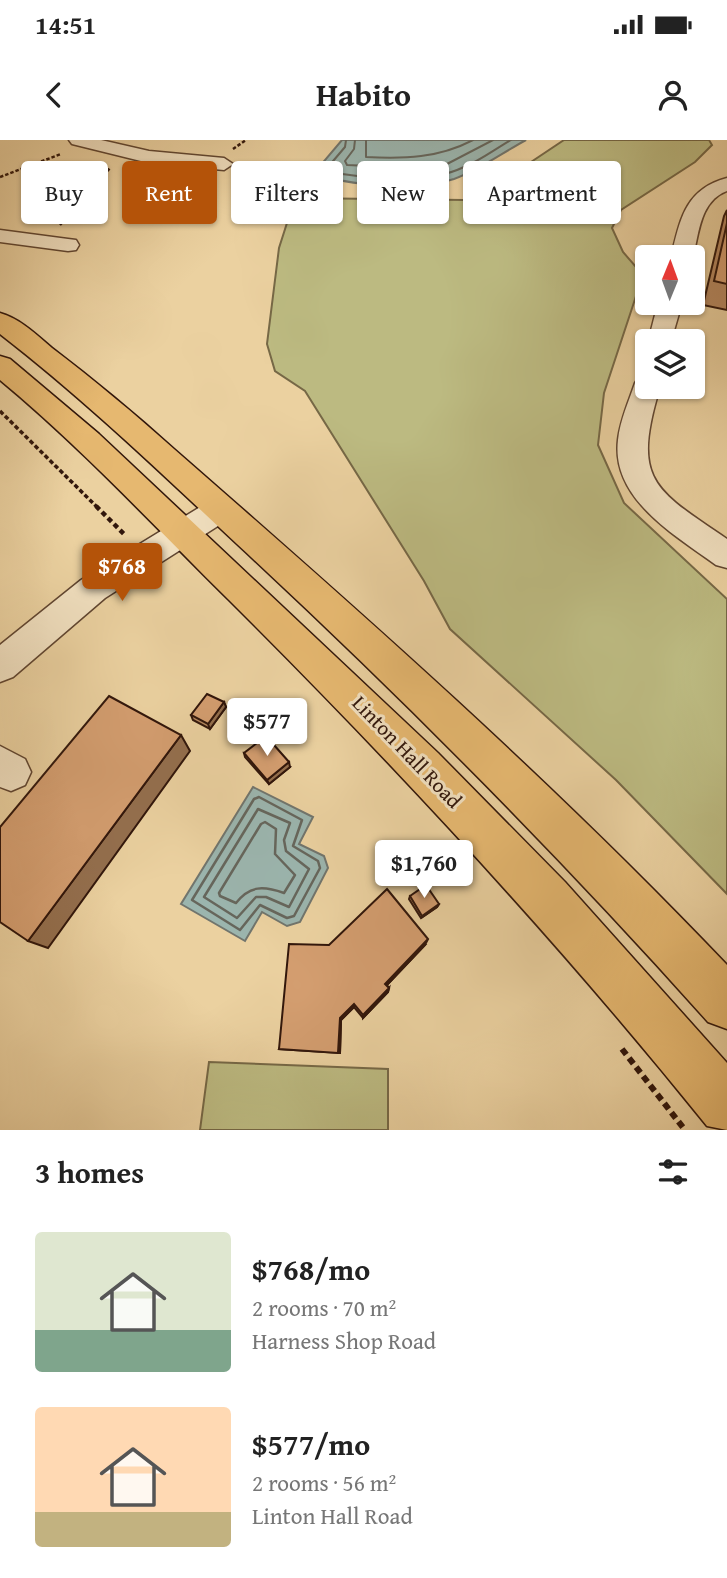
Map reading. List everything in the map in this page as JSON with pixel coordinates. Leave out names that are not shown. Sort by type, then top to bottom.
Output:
[{"type":"main road","points":[[0,321],[91,391],[426,695],[576,842],[727,1003]]},
{"type":"main road","name":"Linton Hall Road","points":[[0,365],[90,440],[404,747],[599,955],[727,1107]]},
{"type":"street","points":[[83,141],[125,152],[186,162],[225,164]]},
{"type":"street","points":[[685,245],[698,200],[712,188],[727,184]]},
{"type":"street","points":[[0,236],[63,236]]},
{"type":"street","points":[[643,399],[631,442],[632,460],[639,480],[670,513],[727,555]]},
{"type":"street","points":[[0,666],[93,589],[220,509]]},
{"type":"path","points":[[0,177],[83,141]]},
{"type":"path","points":[[63,236],[125,152]]},
{"type":"path","points":[[0,411],[124,534]]},
{"type":"path","points":[[620,1047],[685,1130]]},
{"type":"shaded area","points":[[564,140],[709,140],[712,145],[695,162],[621,210],[621,161],[532,161]]},
{"type":"shaded area","points":[[343,199],[357,199],[357,224],[449,224],[449,200],[463,200],[463,224],[614,224],[612,228],[623,252],[635,266],[635,299],[604,393],[598,445],[624,503],[727,599],[727,894],[616,780],[450,629],[424,581],[305,391],[275,371],[267,344],[279,248],[287,224],[343,224]]},
{"type":"shaded area","points":[[209,1062],[388,1069],[388,1130],[200,1130]]},
{"type":"water","points":[[342,140],[526,140],[490,161],[463,161],[463,175],[449,180],[449,161],[357,161],[357,183],[343,181],[343,161],[324,161]]},
{"type":"water","points":[[253,787],[313,817],[299,844],[324,856],[328,868],[300,922],[287,926],[262,912],[245,941],[181,904]]},
{"type":"building","points":[[727,223],[727,284],[714,281]]},
{"type":"building","points":[[207,694],[224,702],[208,724],[191,715]]},
{"type":"building","points":[[109,696],[181,735],[28,941],[0,922],[0,827]]},
{"type":"building","points":[[266,736],[289,762],[267,780],[244,753]]},
{"type":"building","points":[[426,885],[439,904],[422,916],[410,896]]},
{"type":"building","points":[[387,889],[428,939],[385,984],[389,988],[363,1015],[354,1004],[340,1018],[338,1053],[279,1049],[289,944],[329,945]]}]
